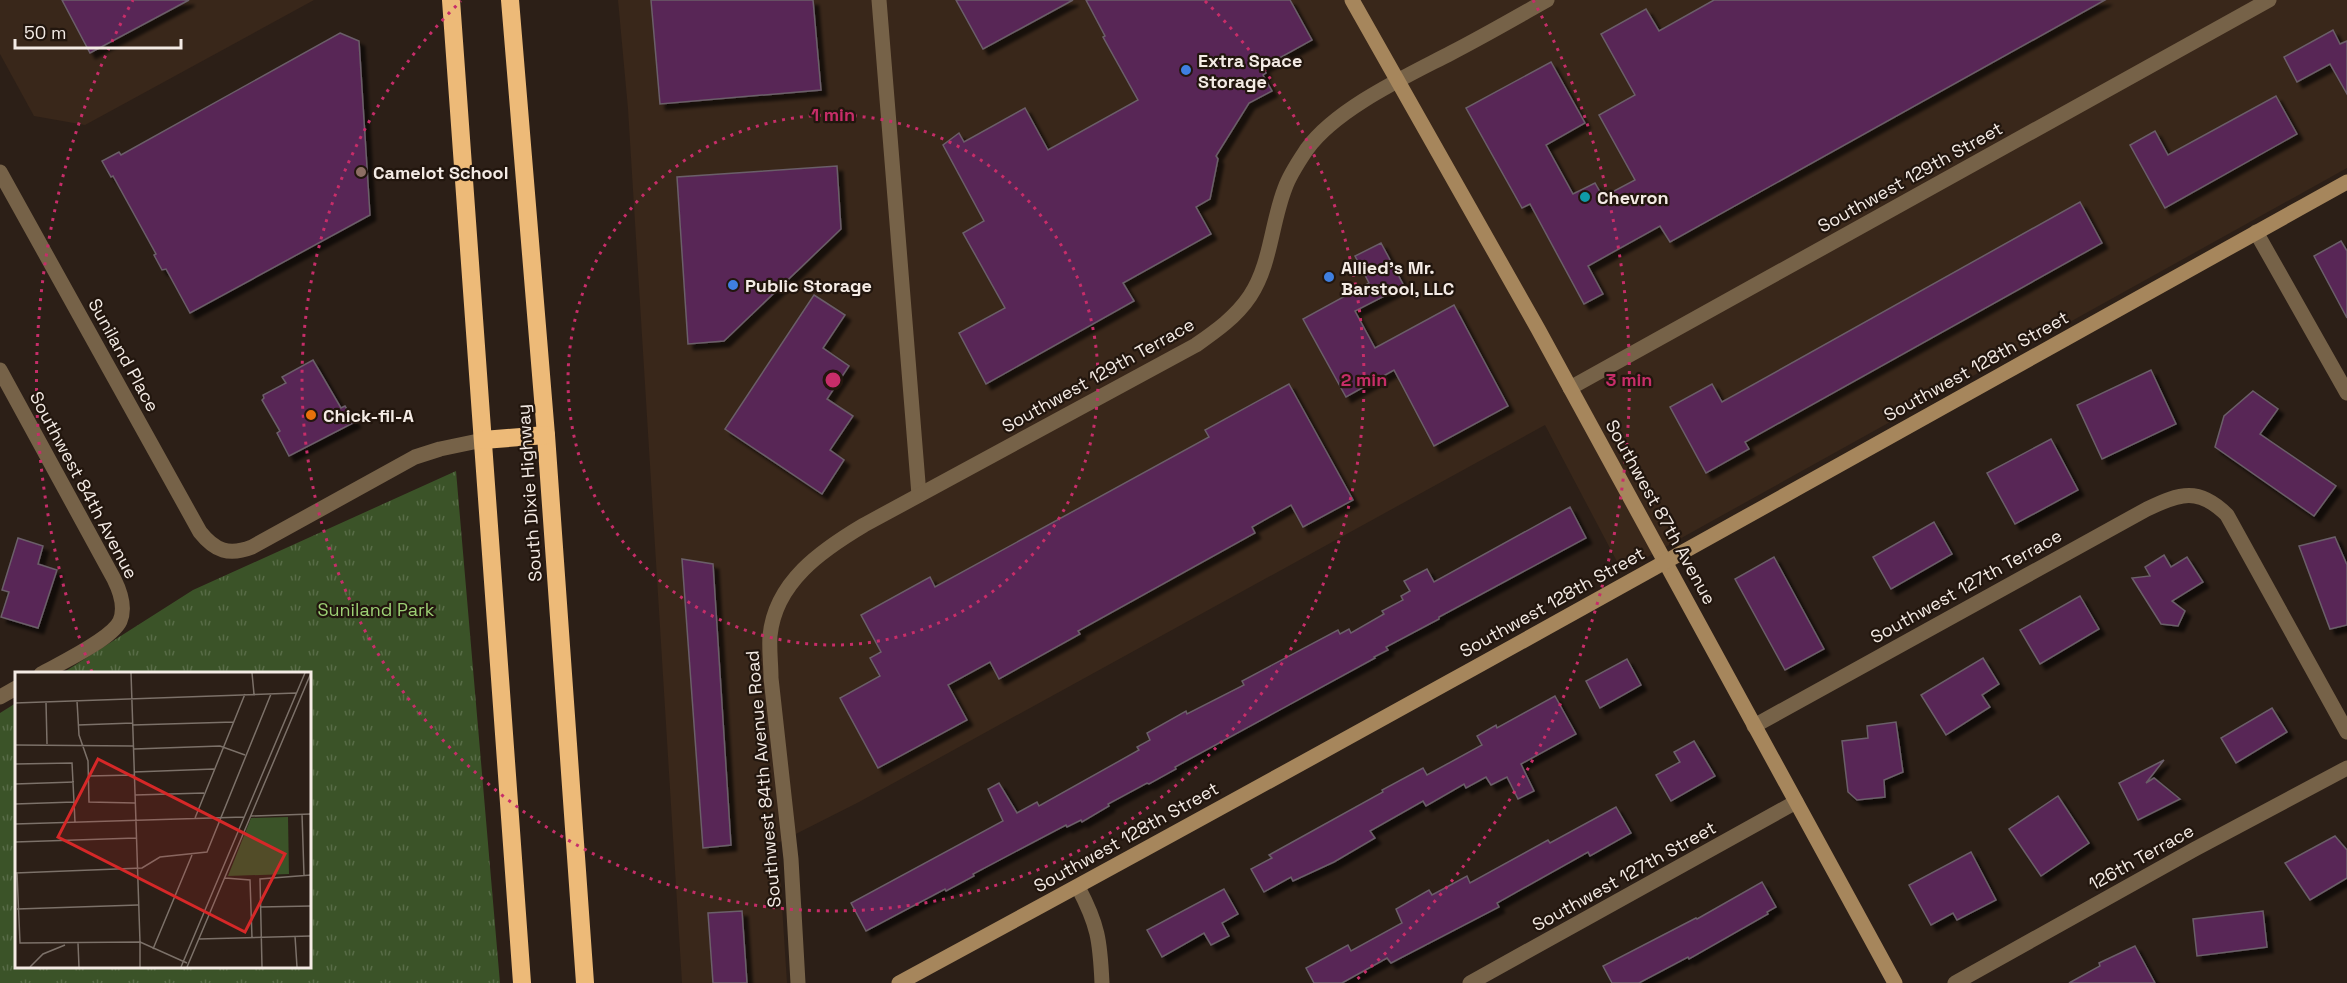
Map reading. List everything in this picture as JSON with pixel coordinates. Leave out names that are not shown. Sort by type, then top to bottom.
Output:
[{"type":"highway","points":[[451,0],[522,983]]},
{"type":"highway","name":"South Dixie Highway","points":[[510,0],[546,435],[585,983]]},
{"type":"highway","points":[[483,440],[546,435]]},
{"type":"street","points":[[879,0],[919,495]]},
{"type":"street","name":"Southwest 87th Avenue","points":[[1352,0],[1570,388],[1895,983]]},
{"type":"street","name":"Southwest 129th Terrace","points":[[795,578],[819,554],[839,540],[1196,345],[1226,322],[1250,296],[1261,276],[1285,189],[1305,152],[1331,125],[1398,82],[1547,0]]},
{"type":"street","name":"Southwest 129th Street","points":[[1570,388],[2269,0]]},
{"type":"street","name":"Suniland Place","points":[[0,172],[200,532],[207,541],[221,550],[236,551],[252,547],[415,457],[483,440]]},
{"type":"street","name":"Southwest 128th Street","points":[[899,983],[1078,887],[1666,562],[2347,182]]},
{"type":"street","points":[[2256,232],[2347,393]]},
{"type":"street","name":"Southwest 84th Avenue","points":[[0,370],[114,579],[121,598],[120,621],[103,638],[44,672]]},
{"type":"street","name":"Southwest 127th Terrace","points":[[1754,726],[2147,509],[2170,499],[2202,495],[2215,503],[2230,520],[2347,732]]},
{"type":"street","name":"Southwest 84th Avenue Road","points":[[795,578],[778,605],[773,619],[770,656],[791,859],[798,983]]},
{"type":"street","points":[[0,697],[15,689]]},
{"type":"street","name":"126th Terrace","points":[[1955,983],[2195,849],[2347,768]]},
{"type":"street","name":"Southwest 127th Street","points":[[1470,983],[1796,802]]},
{"type":"street","points":[[1078,887],[1096,927],[1101,953],[1102,983]]},
{"type":"shaded area","points":[[0,0],[314,0],[85,125],[34,116],[0,54]]},
{"type":"shaded area","points":[[618,0],[2347,0],[2347,168],[1622,571],[1545,425],[859,802],[778,843],[787,983],[682,983],[628,109]]},
{"type":"green space","name":"Suniland Park","points":[[456,471],[500,983],[0,983],[0,713],[15,704],[15,968],[310,968],[310,672],[64,672],[193,590]]},
{"type":"building","points":[[62,0],[189,0],[90,53]]},
{"type":"building","points":[[651,0],[813,0],[821,90],[660,104]]},
{"type":"building","points":[[956,0],[1073,0],[983,49]]},
{"type":"building","points":[[1086,0],[1290,0],[1312,40],[1263,67],[1266,73],[1263,75],[1272,91],[1249,103],[1216,156],[1218,159],[1210,199],[1196,207],[1211,234],[1123,283],[1134,301],[986,384],[959,333],[1005,308],[963,233],[984,221],[943,145],[959,133],[964,142],[1025,108],[1048,150],[1138,100],[1103,37],[1105,36]]},
{"type":"building","points":[[1714,0],[2105,0],[1670,242],[1660,226],[1588,266],[1603,294],[1584,304],[1530,204],[1522,208],[1466,108],[1551,62],[1585,123],[1546,145],[1573,194],[1595,183],[1603,197],[1635,180],[1599,115],[1635,95],[1601,34],[1646,9],[1659,31]]},
{"type":"building","points":[[2333,30],[2340,44],[2347,41],[2347,94],[2330,64],[2297,82],[2284,57]]},
{"type":"building","points":[[340,33],[359,41],[370,215],[190,313],[166,269],[162,270],[154,255],[156,254],[113,176],[111,177],[102,161],[119,152],[121,155]]},
{"type":"building","points":[[2276,96],[2297,134],[2165,208],[2130,145],[2155,131],[2168,155]]},
{"type":"building","name":"Public Storage","points":[[837,166],[841,229],[724,341],[688,344],[677,177]]},
{"type":"building","points":[[2080,202],[2102,243],[1745,442],[1749,449],[1706,473],[1670,407],[1712,384],[1722,402]]},
{"type":"building","points":[[2341,241],[2347,251],[2347,318],[2314,256]]},
{"type":"building","points":[[1381,243],[1404,286],[1355,311],[1375,348],[1454,305],[1508,406],[1434,446],[1394,370],[1346,397],[1303,319],[1369,283],[1355,256]]},
{"type":"building","points":[[814,295],[845,315],[823,348],[849,366],[827,399],[853,416],[830,450],[844,460],[822,494],[725,429]]},
{"type":"building","name":"Chick-fil-A","points":[[313,360],[341,408],[345,406],[355,422],[289,456],[277,433],[280,431],[262,400],[263,395],[286,383],[282,377]]},
{"type":"building","points":[[2151,370],[2176,424],[2102,459],[2077,405]]},
{"type":"building","points":[[1289,384],[1353,500],[1303,527],[1291,505],[1252,527],[1255,533],[1078,631],[1080,634],[999,679],[990,662],[948,685],[967,720],[878,768],[840,698],[880,676],[870,658],[881,652],[861,615],[930,577],[935,587],[1209,437],[1205,430]]},
{"type":"building","points":[[2253,391],[2278,409],[2260,434],[2336,486],[2314,516],[2215,447],[2224,416]]},
{"type":"building","points":[[2051,439],[2078,490],[2015,524],[1987,473]]},
{"type":"building","points":[[1570,507],[1586,538],[1439,617],[1386,647],[1388,650],[1375,658],[1175,767],[1176,769],[1149,784],[1108,804],[1109,806],[1082,822],[1081,820],[1067,827],[1066,825],[973,874],[974,876],[946,891],[945,889],[866,931],[851,903],[1003,821],[988,789],[999,783],[1017,813],[1037,802],[1039,806],[1139,750],[1137,747],[1150,740],[1147,733],[1186,711],[1187,714],[1244,685],[1242,681],[1338,630],[1340,634],[1349,629],[1351,633],[1384,614],[1382,611],[1403,600],[1401,596],[1410,591],[1404,581],[1427,569],[1434,582]]},
{"type":"building","points":[[1934,522],[1952,554],[1891,589],[1873,557]]},
{"type":"building","points":[[2335,537],[2347,565],[2347,625],[2330,629],[2299,546]]},
{"type":"building","points":[[18,538],[43,546],[38,564],[57,570],[38,628],[1,617],[9,592],[2,590]]},
{"type":"building","points":[[2164,555],[2171,567],[2187,557],[2203,582],[2172,601],[2185,611],[2178,626],[2161,624],[2132,578],[2150,576],[2145,567]]},
{"type":"building","points":[[1774,557],[1824,649],[1785,670],[1735,579]]},
{"type":"building","points":[[682,559],[713,564],[731,845],[703,848]]},
{"type":"building","points":[[2080,596],[2099,629],[2040,664],[2020,630]]},
{"type":"building","points":[[1983,658],[1999,684],[1982,695],[1990,707],[1946,735],[1921,695]]},
{"type":"building","points":[[1627,659],[1641,685],[1600,708],[1586,681]]},
{"type":"building","points":[[1555,696],[1576,734],[1521,764],[1534,791],[1518,799],[1507,777],[1491,785],[1486,777],[1466,788],[1464,784],[1426,806],[1423,801],[1370,831],[1375,838],[1334,862],[1293,881],[1291,877],[1264,892],[1251,869],[1272,858],[1269,855],[1423,768],[1427,775],[1482,745],[1477,736],[1496,725],[1497,728]]},
{"type":"building","points":[[2272,708],[2287,732],[2236,763],[2221,738]]},
{"type":"building","points":[[1896,722],[1903,772],[1884,780],[1885,797],[1857,800],[1848,792],[1842,741],[1868,738],[1867,726]]},
{"type":"building","points":[[1694,741],[1715,776],[1671,801],[1656,775],[1680,762],[1674,752]]},
{"type":"building","points":[[2164,760],[2146,783],[2154,778],[2180,799],[2138,820],[2119,783]]},
{"type":"building","points":[[2058,796],[2089,843],[2041,876],[2009,829]]},
{"type":"building","points":[[1616,807],[1631,833],[1590,856],[1588,852],[1497,903],[1499,907],[1391,963],[1387,958],[1342,983],[1314,983],[1306,968],[1348,945],[1351,951],[1402,923],[1396,909],[1429,890],[1432,895],[1467,876],[1470,883],[1548,840],[1550,843]]},
{"type":"building","points":[[2335,836],[2347,850],[2347,878],[2310,900],[2285,863]]},
{"type":"building","points":[[1971,852],[1996,900],[1957,920],[1953,913],[1931,925],[1909,885]]},
{"type":"building","points":[[1762,882],[1776,907],[1767,912],[1768,914],[1689,959],[1688,957],[1639,983],[1612,983],[1603,966],[1697,919]]},
{"type":"building","points":[[1224,889],[1238,914],[1222,923],[1229,936],[1211,945],[1204,933],[1162,957],[1147,930]]},
{"type":"building","points":[[742,911],[747,983],[713,983],[708,913]]},
{"type":"building","points":[[2263,911],[2267,947],[2197,956],[2193,919]]},
{"type":"building","points":[[2135,946],[2155,983],[2069,983],[2100,966],[2099,963]]},
{"type":"place","name":"Extra Space Storage","points":[[1186,70]]},
{"type":"place","name":"Camelot School","points":[[361,172]]},
{"type":"place","name":"Chevron","points":[[1585,197]]},
{"type":"place","name":"Allied's Mr. Barstool, LLC","points":[[1329,277]]},
{"type":"place","name":"Public Storage","points":[[733,285]]},
{"type":"place","name":"Chick-fil-A","points":[[311,415]]}]
